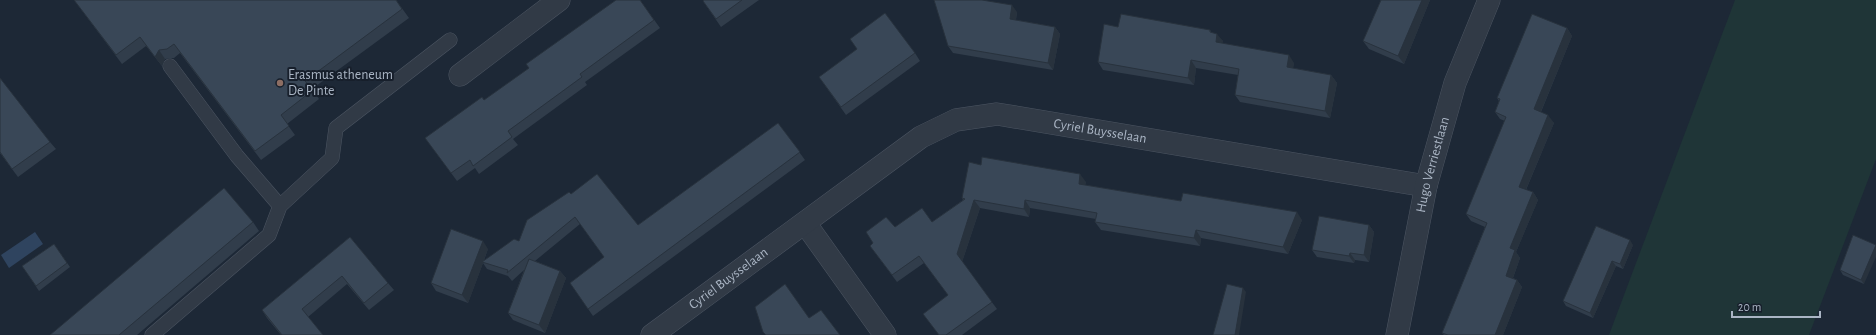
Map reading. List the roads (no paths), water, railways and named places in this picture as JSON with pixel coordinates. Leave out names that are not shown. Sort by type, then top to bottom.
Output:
[{"type":"street","points":[[460,75],[559,0]]},
{"type":"street","name":"Hugo Verriestlaan","points":[[1397,335],[1426,186],[1455,83],[1489,0]]},
{"type":"street","name":"Cyriel Buysselaan","points":[[652,335],[920,137],[956,120],[997,114],[1426,186]]},
{"type":"street","points":[[805,223],[885,335]]},
{"type":"lane","points":[[152,335],[269,235],[280,206],[332,158],[336,128],[450,40]]},
{"type":"lane","points":[[170,66],[237,156],[280,206]]},
{"type":"water","points":[[35,232],[43,244],[9,268],[1,255]]},
{"type":"place","name":"Erasmus atheneum De Pinte","points":[[280,83]]}]
